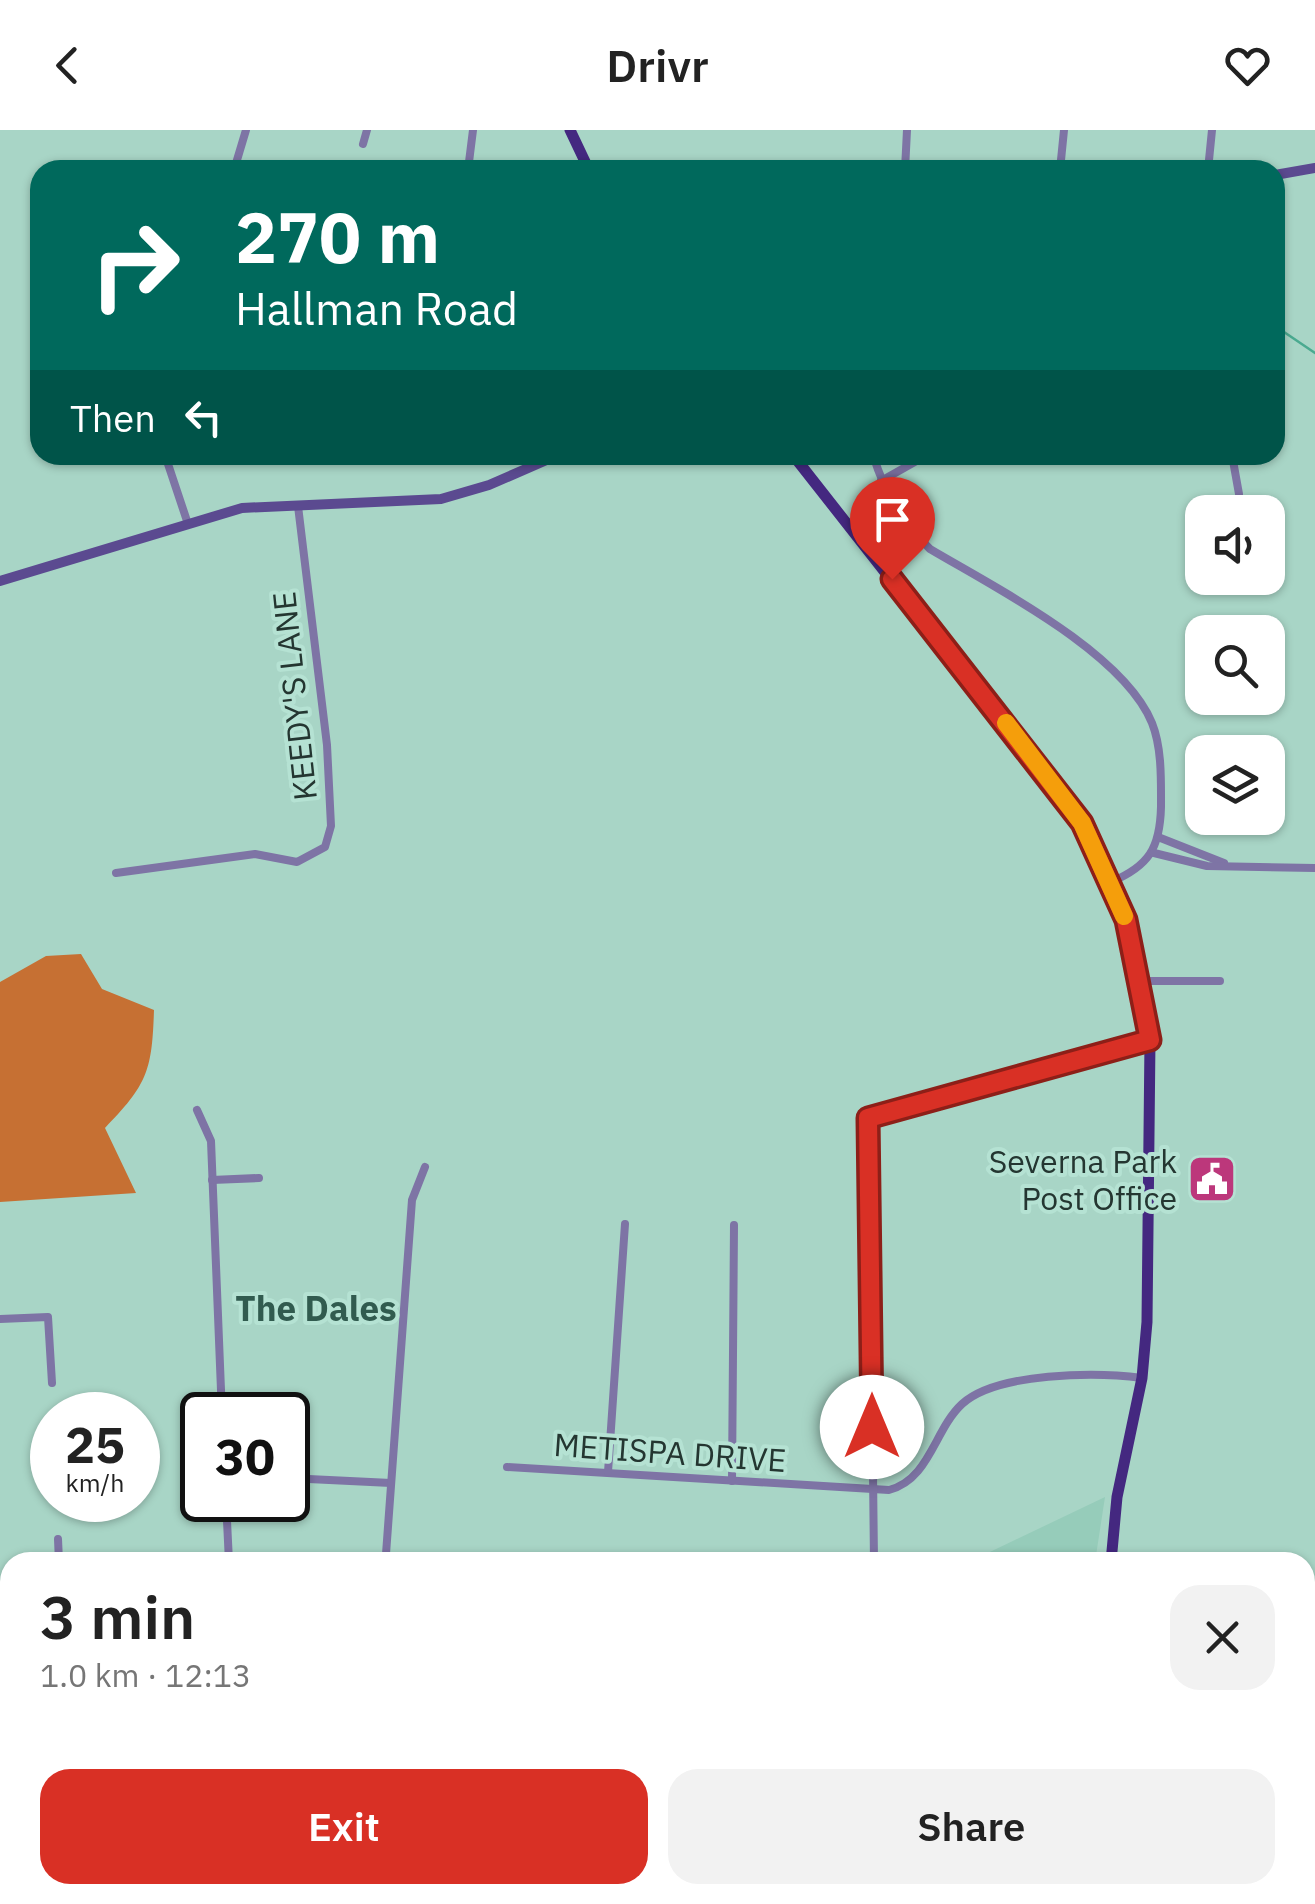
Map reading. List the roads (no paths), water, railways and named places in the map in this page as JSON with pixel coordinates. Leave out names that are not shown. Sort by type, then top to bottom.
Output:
[{"type":"main road","points":[[570,130],[584,160]]},
{"type":"main road","points":[[1285,173],[1315,168]]},
{"type":"main road","points":[[0,582],[188,521],[242,508],[441,498],[534,465]]},
{"type":"main road","points":[[801,465],[1082,823],[1111,882],[1141,981],[1150,1040],[1148,1322],[1142,1378],[1117,1497],[1112,1552]]},
{"type":"street","points":[[237,160],[246,130]]},
{"type":"street","points":[[362,144],[367,130]]},
{"type":"street","points":[[470,160],[474,130]]},
{"type":"street","points":[[906,160],[907,130]]},
{"type":"street","points":[[1061,160],[1064,130]]},
{"type":"street","points":[[1209,160],[1212,130]]},
{"type":"street","points":[[168,465],[188,521]]},
{"type":"street","points":[[877,465],[896,511],[930,549],[1064,630],[1140,702],[1152,723],[1160,757],[1154,853],[1133,873],[1111,882]]},
{"type":"street","points":[[881,481],[909,465]]},
{"type":"street","points":[[1234,465],[1239,494]]},
{"type":"street","name":"KEEDY'S LANE","points":[[116,873],[255,854],[296,862],[325,847],[331,826],[328,746],[298,506]]},
{"type":"street","points":[[1158,837],[1228,864]]},
{"type":"street","points":[[1154,853],[1192,864],[1315,868]]},
{"type":"street","points":[[1141,981],[1220,981]]},
{"type":"street","points":[[874,1552],[868,1118],[1150,1040]]},
{"type":"street","points":[[197,1110],[209,1131],[221,1392]]},
{"type":"street","points":[[386,1552],[412,1200],[425,1168]]},
{"type":"street","points":[[212,1180],[258,1178]]},
{"type":"street","points":[[608,1472],[625,1224]]},
{"type":"street","points":[[732,1481],[734,1226]]},
{"type":"street","points":[[0,1319],[48,1317],[52,1382]]},
{"type":"street","name":"METISPA DRIVE","points":[[507,1467],[872,1490],[897,1488],[913,1478],[956,1411],[982,1393],[1027,1380],[1077,1375],[1142,1378]]},
{"type":"street","points":[[310,1479],[391,1483]]},
{"type":"street","points":[[227,1522],[228,1552]]},
{"type":"street","points":[[58,1539],[59,1552]]},
{"type":"waterway","points":[[1285,333],[1315,353]]},
{"type":"place","name":"Severna Park Post Office","points":[[1212,1179]]},
{"type":"district","name":"The Dales","points":[[316,1308]]}]
